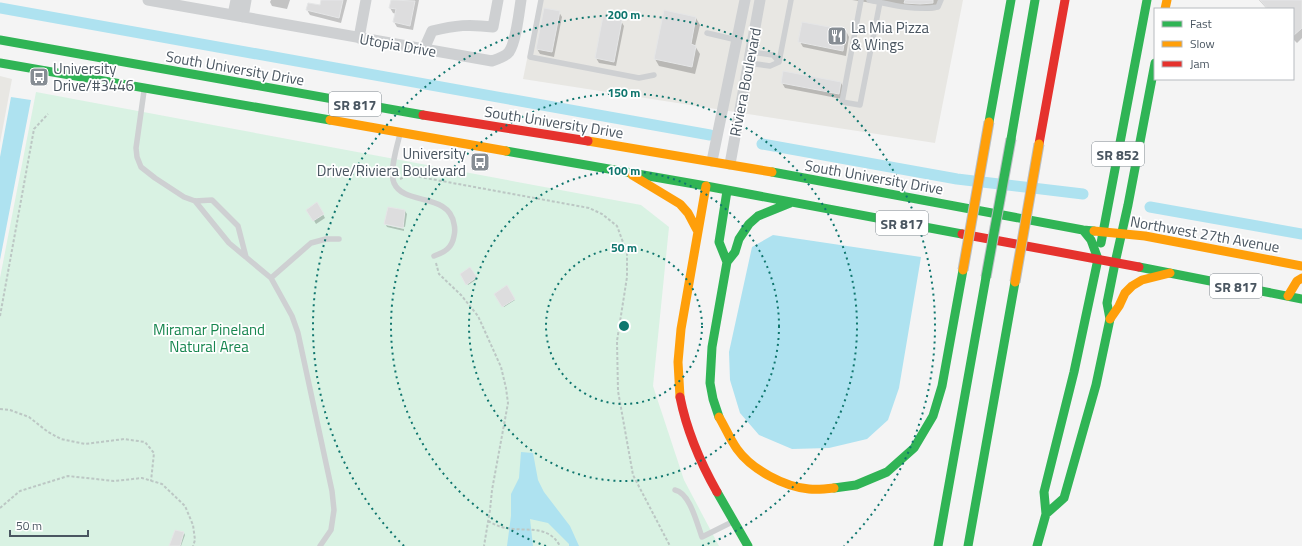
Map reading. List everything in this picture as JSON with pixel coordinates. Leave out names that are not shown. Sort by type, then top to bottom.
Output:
[{"type":"main road","points":[[790,203],[758,216],[749,224],[739,239],[735,252],[727,262],[712,347],[710,383],[713,399],[719,416],[737,450],[746,460],[759,470],[774,478],[795,486],[809,489],[838,488],[856,485],[887,472],[914,448],[933,416],[942,386],[1011,0]]},
{"type":"main road","points":[[938,546],[1035,0]]},
{"type":"main road","points":[[968,546],[1065,0]]},
{"type":"main road","name":"SR 852","points":[[1098,259],[1147,0]]},
{"type":"main road","name":"South University Drive","points":[[0,40],[390,110],[712,161],[729,168],[1083,230],[1103,232]]},
{"type":"main road","name":"SR 817","points":[[0,63],[632,174],[707,180],[790,203],[1170,272],[1302,299]]},
{"type":"main road","name":"SR 852","points":[[1115,263],[1128,205],[1154,68]]},
{"type":"main road","points":[[712,161],[697,230],[685,299],[677,356],[678,379],[682,412],[694,447],[748,546]]},
{"type":"main road","points":[[632,174],[680,204],[688,213],[697,230]]},
{"type":"main road","points":[[727,262],[719,242],[728,187]]},
{"type":"main road","points":[[1037,546],[1046,514],[1044,492],[1074,372],[1098,259],[1088,234],[1083,230]]},
{"type":"main road","name":"Northwest 27th Avenue","points":[[1103,232],[1122,233],[1302,266]]},
{"type":"main road","points":[[1110,319],[1107,303],[1115,263]]},
{"type":"main road","points":[[1046,514],[1064,498],[1087,420],[1110,319],[1119,306],[1125,293],[1132,286],[1142,280],[1170,272]]},
{"type":"main road","points":[[1288,296],[1297,281],[1302,278]]},
{"type":"street","name":"Utopia Drive","points":[[148,0],[492,61],[501,58],[508,52],[513,42],[521,0]]},
{"type":"street","points":[[236,0],[238,16]]},
{"type":"street","points":[[238,16],[246,0]]},
{"type":"street","points":[[359,38],[366,0]]},
{"type":"street","points":[[424,49],[432,31],[452,26],[493,26],[498,0]]},
{"type":"street","name":"Riviera Boulevard","points":[[712,161],[745,0]]},
{"type":"street","name":"Riviera Boulevard","points":[[729,168],[760,0]]},
{"type":"lane","points":[[541,0],[530,57],[638,78],[654,74]]},
{"type":"lane","points":[[779,62],[791,0]]},
{"type":"lane","points":[[861,0],[842,102],[860,105],[880,2]]},
{"type":"lane","points":[[869,0],[910,9],[927,9],[938,7],[941,0]]},
{"type":"lane","points":[[707,33],[737,40]]},
{"type":"lane","points":[[750,57],[773,56],[779,62]]},
{"type":"lane","points":[[750,57],[770,66],[779,62]]},
{"type":"lane","points":[[144,89],[136,148],[137,157],[141,167],[184,197],[195,201],[212,200],[238,226],[246,257]]},
{"type":"lane","points":[[400,134],[392,172],[394,182],[404,193],[439,204],[447,209],[453,218],[455,232],[453,242],[449,249],[434,256]]},
{"type":"lane","points":[[195,201],[229,242],[271,278],[292,316],[298,333],[332,491],[334,510],[330,530],[320,546]]},
{"type":"lane","points":[[271,278],[312,243],[326,238],[340,239]]},
{"type":"lane","points":[[675,490],[680,491],[688,501],[702,537],[734,521]]},
{"type":"path","points":[[0,316],[34,128],[48,114]]},
{"type":"path","points":[[394,182],[409,175],[589,208],[602,214],[617,226],[626,253],[627,277],[617,341],[618,391],[632,475],[670,546]]},
{"type":"path","points":[[434,256],[439,274],[461,295],[478,316],[501,367],[506,388],[508,403],[492,490],[484,546]]},
{"type":"path","points":[[0,409],[10,410],[29,417],[48,432],[61,439],[85,444],[124,439],[145,442],[154,453],[151,481]]},
{"type":"path","points":[[0,508],[20,491],[68,476],[114,481],[142,478],[162,484],[185,506],[193,525],[195,540],[193,546]]},
{"type":"path","points":[[488,521],[506,529],[529,529],[546,532],[553,537],[560,546]]},
{"type":"shaded area","points":[[539,0],[963,0],[935,143],[523,79]]},
{"type":"shaded area","points":[[0,76],[12,79],[0,143]]},
{"type":"green space","name":"Miramar Pineland Natural Area","points":[[36,92],[641,205],[669,227],[653,386],[684,480],[719,546],[0,546],[0,278]]},
{"type":"water","points":[[11,97],[31,100],[0,260],[0,157]]},
{"type":"water","points":[[773,235],[921,257],[899,388],[888,420],[867,439],[829,448],[792,449],[759,435],[740,413],[730,380],[729,352],[752,247]]},
{"type":"water","points":[[521,452],[533,453],[538,480],[544,492],[570,526],[579,546],[569,546],[569,544],[548,523],[530,519],[533,546],[507,546],[511,516],[511,494],[519,478]]},
{"type":"building","points":[[321,0],[343,0],[339,18],[306,10],[308,3],[320,5]]},
{"type":"building","points":[[391,0],[415,1],[410,26],[393,22],[396,9],[389,8]]},
{"type":"building","points":[[905,0],[933,0],[933,3],[904,3]]},
{"type":"building","points":[[1260,0],[1302,0],[1302,28],[1294,35],[1294,8],[1267,8]]},
{"type":"building","points":[[544,8],[560,11],[552,52],[536,49]]},
{"type":"building","points":[[664,10],[696,17],[691,44],[696,46],[692,67],[654,59]]},
{"type":"building","points":[[603,16],[622,20],[614,62],[595,58]]},
{"type":"building","points":[[802,22],[846,30],[843,51],[798,42]]},
{"type":"building","points":[[783,71],[841,82],[839,94],[781,83]]},
{"type":"building","points":[[317,202],[324,214],[313,221],[306,210]]},
{"type":"building","points":[[388,207],[405,210],[403,228],[384,224]]},
{"type":"building","points":[[470,267],[477,277],[466,285],[460,274]]},
{"type":"building","points":[[507,285],[515,299],[502,307],[494,294]]},
{"type":"building","points":[[175,530],[184,532],[180,546],[169,546]]},
{"type":"waterway","points":[[0,8],[710,135]]},
{"type":"waterway","points":[[762,144],[957,179],[1083,194]]},
{"type":"waterway","points":[[1150,207],[1302,234]]},
{"type":"traffic: fast","points":[[989,122],[1011,0]]},
{"type":"traffic: fast","points":[[1011,139],[1035,0]]},
{"type":"traffic: fast","points":[[1101,243],[1147,0]]},
{"type":"traffic: fast","points":[[0,40],[423,115]]},
{"type":"traffic: fast","points":[[0,63],[330,120]]},
{"type":"traffic: fast","points":[[1115,263],[1128,205],[1154,68]]},
{"type":"traffic: fast","points":[[986,277],[1011,139]]},
{"type":"traffic: fast","points":[[506,151],[706,186],[962,234]]},
{"type":"traffic: fast","points":[[772,172],[1094,231]]},
{"type":"traffic: fast","points":[[727,191],[719,242],[727,262]]},
{"type":"traffic: fast","points":[[719,417],[710,383],[712,347],[727,262],[735,252],[739,239],[749,224],[758,216],[790,203]]},
{"type":"traffic: fast","points":[[1037,546],[1046,514],[1044,492],[1074,372],[1098,259],[1091,240],[1083,230]]},
{"type":"traffic: fast","points":[[1046,514],[1064,498],[1096,385],[1110,319],[1107,303],[1115,263]]},
{"type":"traffic: fast","points":[[1139,267],[1302,299]]},
{"type":"traffic: fast","points":[[834,488],[856,485],[887,472],[914,448],[933,416],[942,386],[963,270]]},
{"type":"traffic: fast","points":[[938,546],[986,277]]},
{"type":"traffic: fast","points":[[968,546],[1015,282]]},
{"type":"traffic: fast","points":[[717,492],[748,546]]},
{"type":"traffic: slow","points":[[1165,8],[1167,0]]},
{"type":"traffic: slow","points":[[330,120],[506,151]]},
{"type":"traffic: slow","points":[[963,270],[989,122]]},
{"type":"traffic: slow","points":[[588,141],[772,172]]},
{"type":"traffic: slow","points":[[1015,282],[1039,144]]},
{"type":"traffic: slow","points":[[632,175],[680,204],[688,213],[697,230]]},
{"type":"traffic: slow","points":[[680,397],[678,362],[681,329],[706,186]]},
{"type":"traffic: slow","points":[[1094,231],[1145,236],[1302,266]]},
{"type":"traffic: slow","points":[[1110,319],[1119,306],[1125,293],[1132,286],[1142,280],[1170,273]]},
{"type":"traffic: slow","points":[[1288,296],[1297,281],[1302,278]]},
{"type":"traffic: slow","points":[[719,417],[732,441],[743,457],[760,470],[780,481],[800,488],[834,488]]},
{"type":"traffic: jam","points":[[1039,144],[1065,0]]},
{"type":"traffic: jam","points":[[423,115],[588,141]]},
{"type":"traffic: jam","points":[[962,234],[1139,267]]},
{"type":"traffic: jam","points":[[680,397],[686,422],[695,446],[717,492]]},
{"type":"place","name":"La Mia Pizza & Wings","points":[[837,36]]},
{"type":"place","name":"University Drive/#3446","points":[[39,77]]},
{"type":"place","name":"University Drive/Riviera Boulevard","points":[[480,162]]}]
